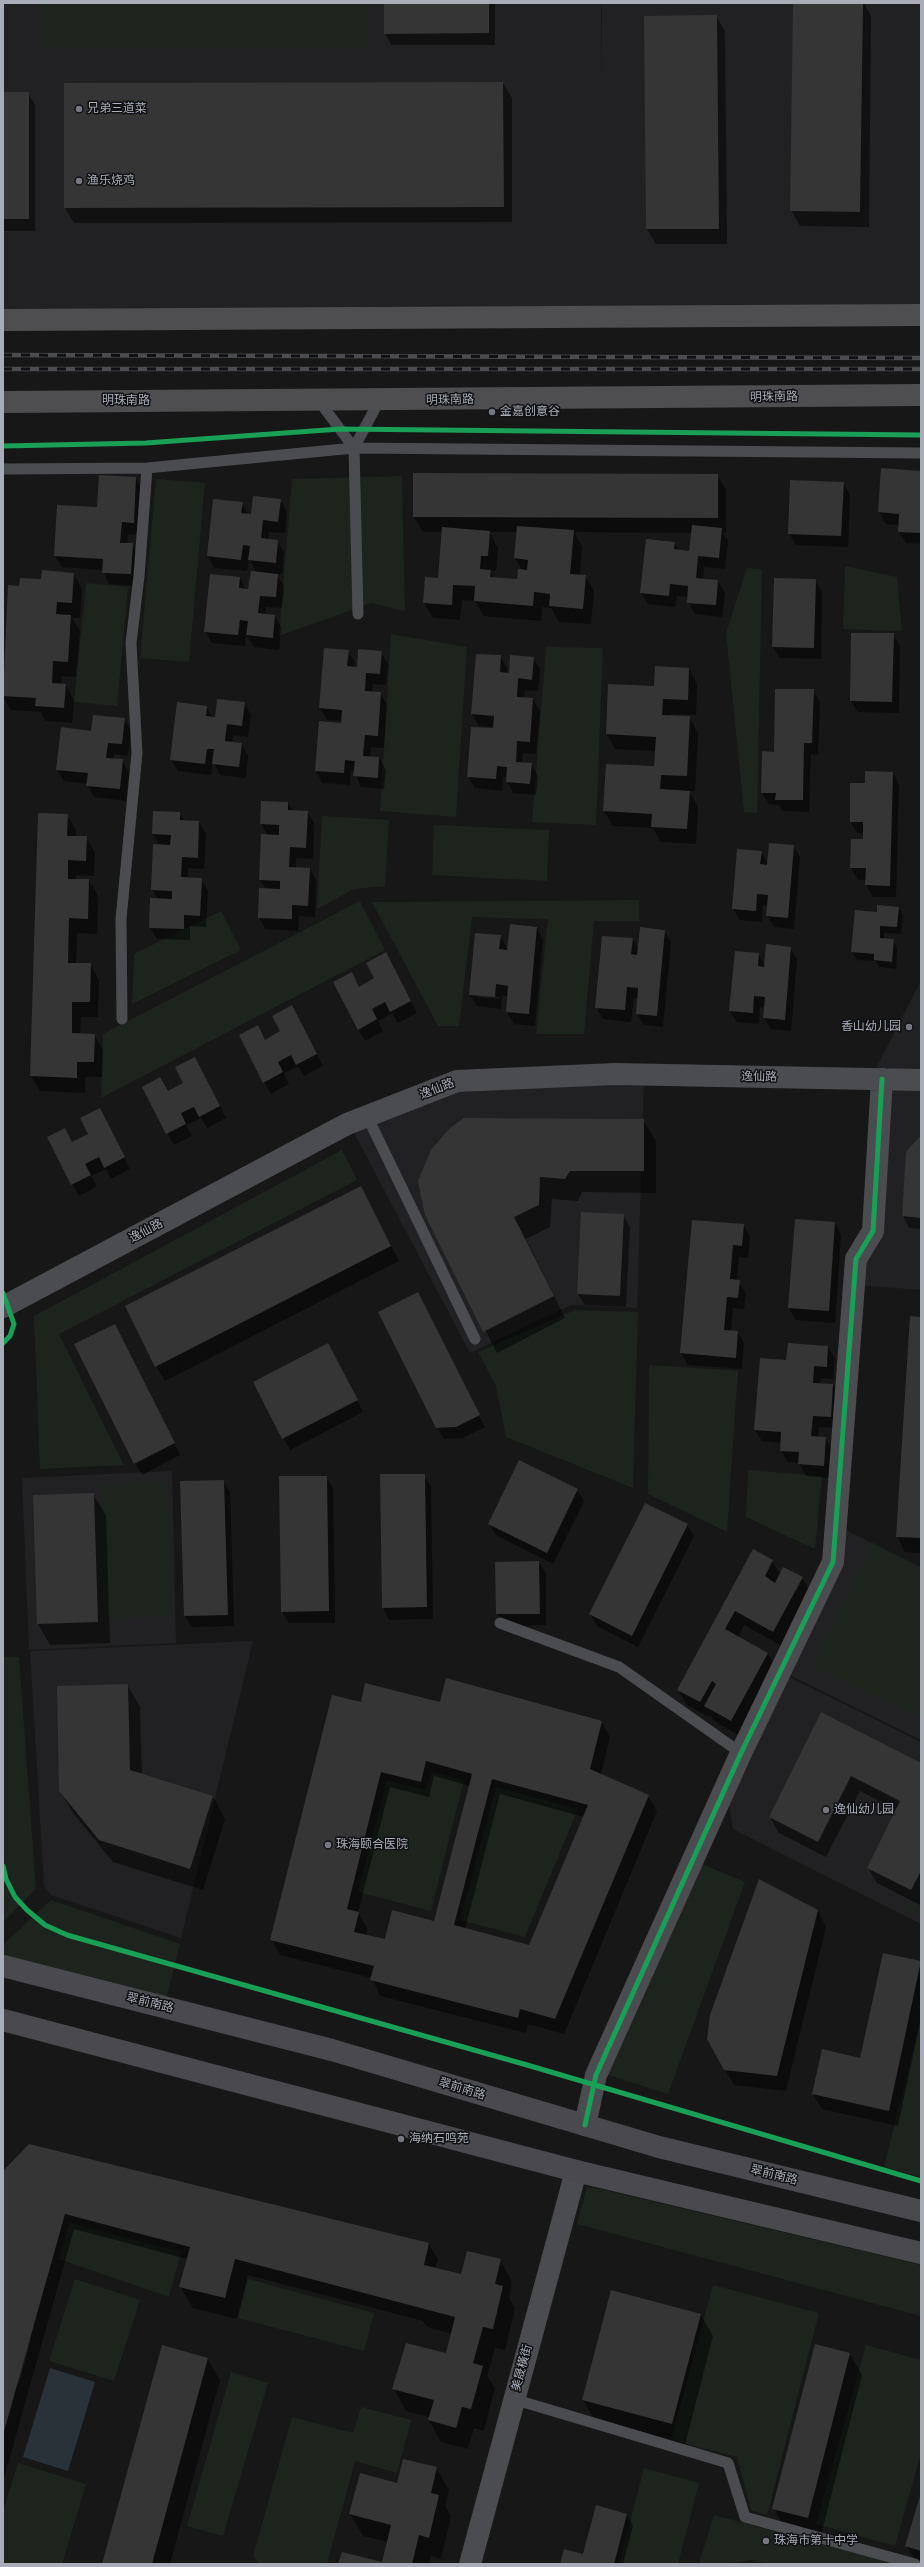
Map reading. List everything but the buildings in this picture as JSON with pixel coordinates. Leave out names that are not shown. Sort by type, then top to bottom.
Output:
[{"type":"highway","points":[[3,320],[921,315]]},
{"type":"highway","name":"明珠南路","points":[[3,402],[379,401],[921,395]]},
{"type":"main road","name":"翠前南路","points":[[3,1966],[332,2050],[659,2147],[921,2211]]},
{"type":"main road","points":[[3,2020],[576,2171],[921,2253]]},
{"type":"street","name":"逸仙路","points":[[3,1307],[347,1124],[458,1081],[615,1074],[921,1080]]},
{"type":"street","points":[[585,2125],[596,2075],[741,1753],[833,1562],[856,1260],[873,1231],[882,1079]]},
{"type":"street","name":"美晟橫街","points":[[470,2564],[576,2171]]},
{"type":"lane","points":[[319,401],[354,448]]},
{"type":"lane","points":[[358,614],[354,448],[379,401]]},
{"type":"lane","points":[[3,469],[147,468],[354,448],[921,453]]},
{"type":"lane","points":[[122,1019],[121,919],[136,753],[131,643],[139,576],[147,468]]},
{"type":"lane","points":[[367,1116],[475,1339]]},
{"type":"lane","points":[[500,1623],[619,1667],[741,1753]]},
{"type":"lane","points":[[514,2399],[728,2463],[745,2517],[916,2564]]},
{"type":"shaded area","points":[[3,3],[601,3],[602,85],[602,3],[921,3],[921,316],[3,310]]},
{"type":"shaded area","points":[[41,3],[369,3],[368,48],[41,47]]},
{"type":"shaded area","points":[[402,476],[405,611],[371,603],[279,636],[292,479]]},
{"type":"shaded area","points":[[156,479],[205,483],[189,662],[140,658]]},
{"type":"shaded area","points":[[845,566],[897,577],[902,631],[843,629]]},
{"type":"shaded area","points":[[747,568],[762,569],[757,813],[744,812],[726,633]]},
{"type":"shaded area","points":[[86,583],[128,587],[117,706],[74,702]]},
{"type":"shaded area","points":[[391,634],[467,647],[456,817],[380,811]]},
{"type":"shaded area","points":[[546,647],[603,648],[596,825],[532,822]]},
{"type":"shaded area","points":[[322,816],[389,820],[385,886],[354,889],[317,909]]},
{"type":"shaded area","points":[[434,825],[549,830],[547,881],[432,875]]},
{"type":"shaded area","points":[[639,900],[639,921],[594,921],[584,1034],[536,1034],[548,919],[472,917],[459,1026],[438,1026],[372,902]]},
{"type":"shaded area","points":[[360,901],[385,950],[101,1098],[103,1034]]},
{"type":"shaded area","points":[[221,911],[241,950],[132,1004],[134,954]]},
{"type":"shaded area","name":"香山幼儿园","points":[[921,980],[921,1075],[873,1074]]},
{"type":"shaded area","points":[[644,1080],[637,1308],[571,1305],[470,1353],[352,1129],[459,1083]]},
{"type":"shaded area","points":[[886,1086],[921,1086],[921,1290],[858,1285]]},
{"type":"shaded area","points":[[342,1150],[357,1180],[59,1334],[124,1465],[40,1469],[34,1316]]},
{"type":"shaded area","points":[[575,1310],[638,1312],[633,1488],[506,1437],[496,1386],[478,1352]]},
{"type":"shaded area","points":[[649,1365],[738,1371],[727,1532],[648,1494]]},
{"type":"shaded area","points":[[748,1470],[822,1476],[815,1549],[746,1517]]},
{"type":"shaded area","points":[[172,1471],[176,1643],[29,1650],[22,1478]]},
{"type":"shaded area","points":[[166,1483],[170,1616],[103,1618],[99,1485]]},
{"type":"shaded area","points":[[840,1527],[921,1567],[921,1740],[785,1673]]},
{"type":"shaded area","points":[[873,1543],[921,1569],[921,1720],[812,1666]]},
{"type":"shaded area","points":[[253,1641],[181,1938],[51,1895],[44,1886],[30,1651]]},
{"type":"shaded area","points":[[3,1657],[19,1657],[36,1889],[3,1922]]},
{"type":"shaded area","name":"逸仙幼儿园","points":[[783,1674],[921,1742],[921,1924],[733,1829],[727,1791]]},
{"type":"shaded area","points":[[431,1772],[464,1780],[431,1911],[358,1892],[387,1780],[426,1790]]},
{"type":"shaded area","points":[[496,1787],[578,1809],[525,1937],[460,1920]]},
{"type":"shaded area","points":[[702,1864],[745,1882],[668,2094],[605,2074]]},
{"type":"shaded area","points":[[921,1881],[921,1918],[905,1911]]},
{"type":"shaded area","points":[[51,1900],[180,1944],[166,2000],[3,1956],[3,1945]]},
{"type":"shaded area","points":[[921,2017],[921,2177],[884,2167]]},
{"type":"shaded area","points":[[587,2186],[921,2265],[921,2316],[577,2224]]},
{"type":"shaded area","points":[[69,2223],[181,2252],[169,2297],[59,2259]]},
{"type":"shaded area","points":[[75,2279],[140,2300],[114,2381],[49,2361]]},
{"type":"shaded area","points":[[248,2279],[374,2313],[364,2351],[238,2318]]},
{"type":"shaded area","points":[[713,2285],[819,2313],[767,2515],[751,2510],[737,2457],[671,2440]]},
{"type":"shaded area","points":[[866,2345],[921,2360],[921,2453],[895,2546],[816,2524]]},
{"type":"shaded area","points":[[50,2368],[95,2382],[68,2471],[23,2457]]},
{"type":"shaded area","points":[[231,2372],[268,2383],[223,2536],[187,2526]]},
{"type":"shaded area","points":[[361,2407],[411,2420],[397,2473],[355,2461],[327,2564],[259,2564],[253,2556],[292,2417],[353,2433]]},
{"type":"shaded area","points":[[18,2463],[86,2484],[62,2564],[3,2564],[3,2511]]},
{"type":"shaded area","points":[[644,2468],[699,2483],[678,2564],[619,2564]]},
{"type":"shaded area","name":"珠海市第十中学","points":[[714,2515],[897,2564],[767,2564],[752,2560],[726,2564],[699,2564]]},
{"type":"railway","points":[[3,355],[921,358]]},
{"type":"railway","points":[[3,369],[921,369]]},
{"type":"cycle path","points":[[3,446],[146,443],[340,429],[921,435]]},
{"type":"cycle path","points":[[585,2125],[596,2075],[741,1753],[833,1562],[856,1259],[873,1231],[882,1079]]},
{"type":"cycle path","points":[[3,1293],[14,1324],[10,1336],[3,1343]]},
{"type":"cycle path","points":[[3,1866],[6,1879],[15,1897],[27,1910],[45,1925],[67,1935],[527,2065],[921,2181]]},
{"type":"place","name":"兄弟三道菜","points":[[79,109]]},
{"type":"place","name":"渔乐烧鸡","points":[[79,181]]},
{"type":"place","name":"金嘉创意谷","points":[[492,412]]},
{"type":"place","name":"香山幼儿园","points":[[909,1027]]},
{"type":"place","name":"逸仙幼儿园","points":[[826,1810]]},
{"type":"place","name":"珠海颐合医院","points":[[328,1845]]},
{"type":"place","name":"海纳石鸣苑","points":[[401,2139]]},
{"type":"place","name":"珠海市第十中学","points":[[766,2541]]}]
